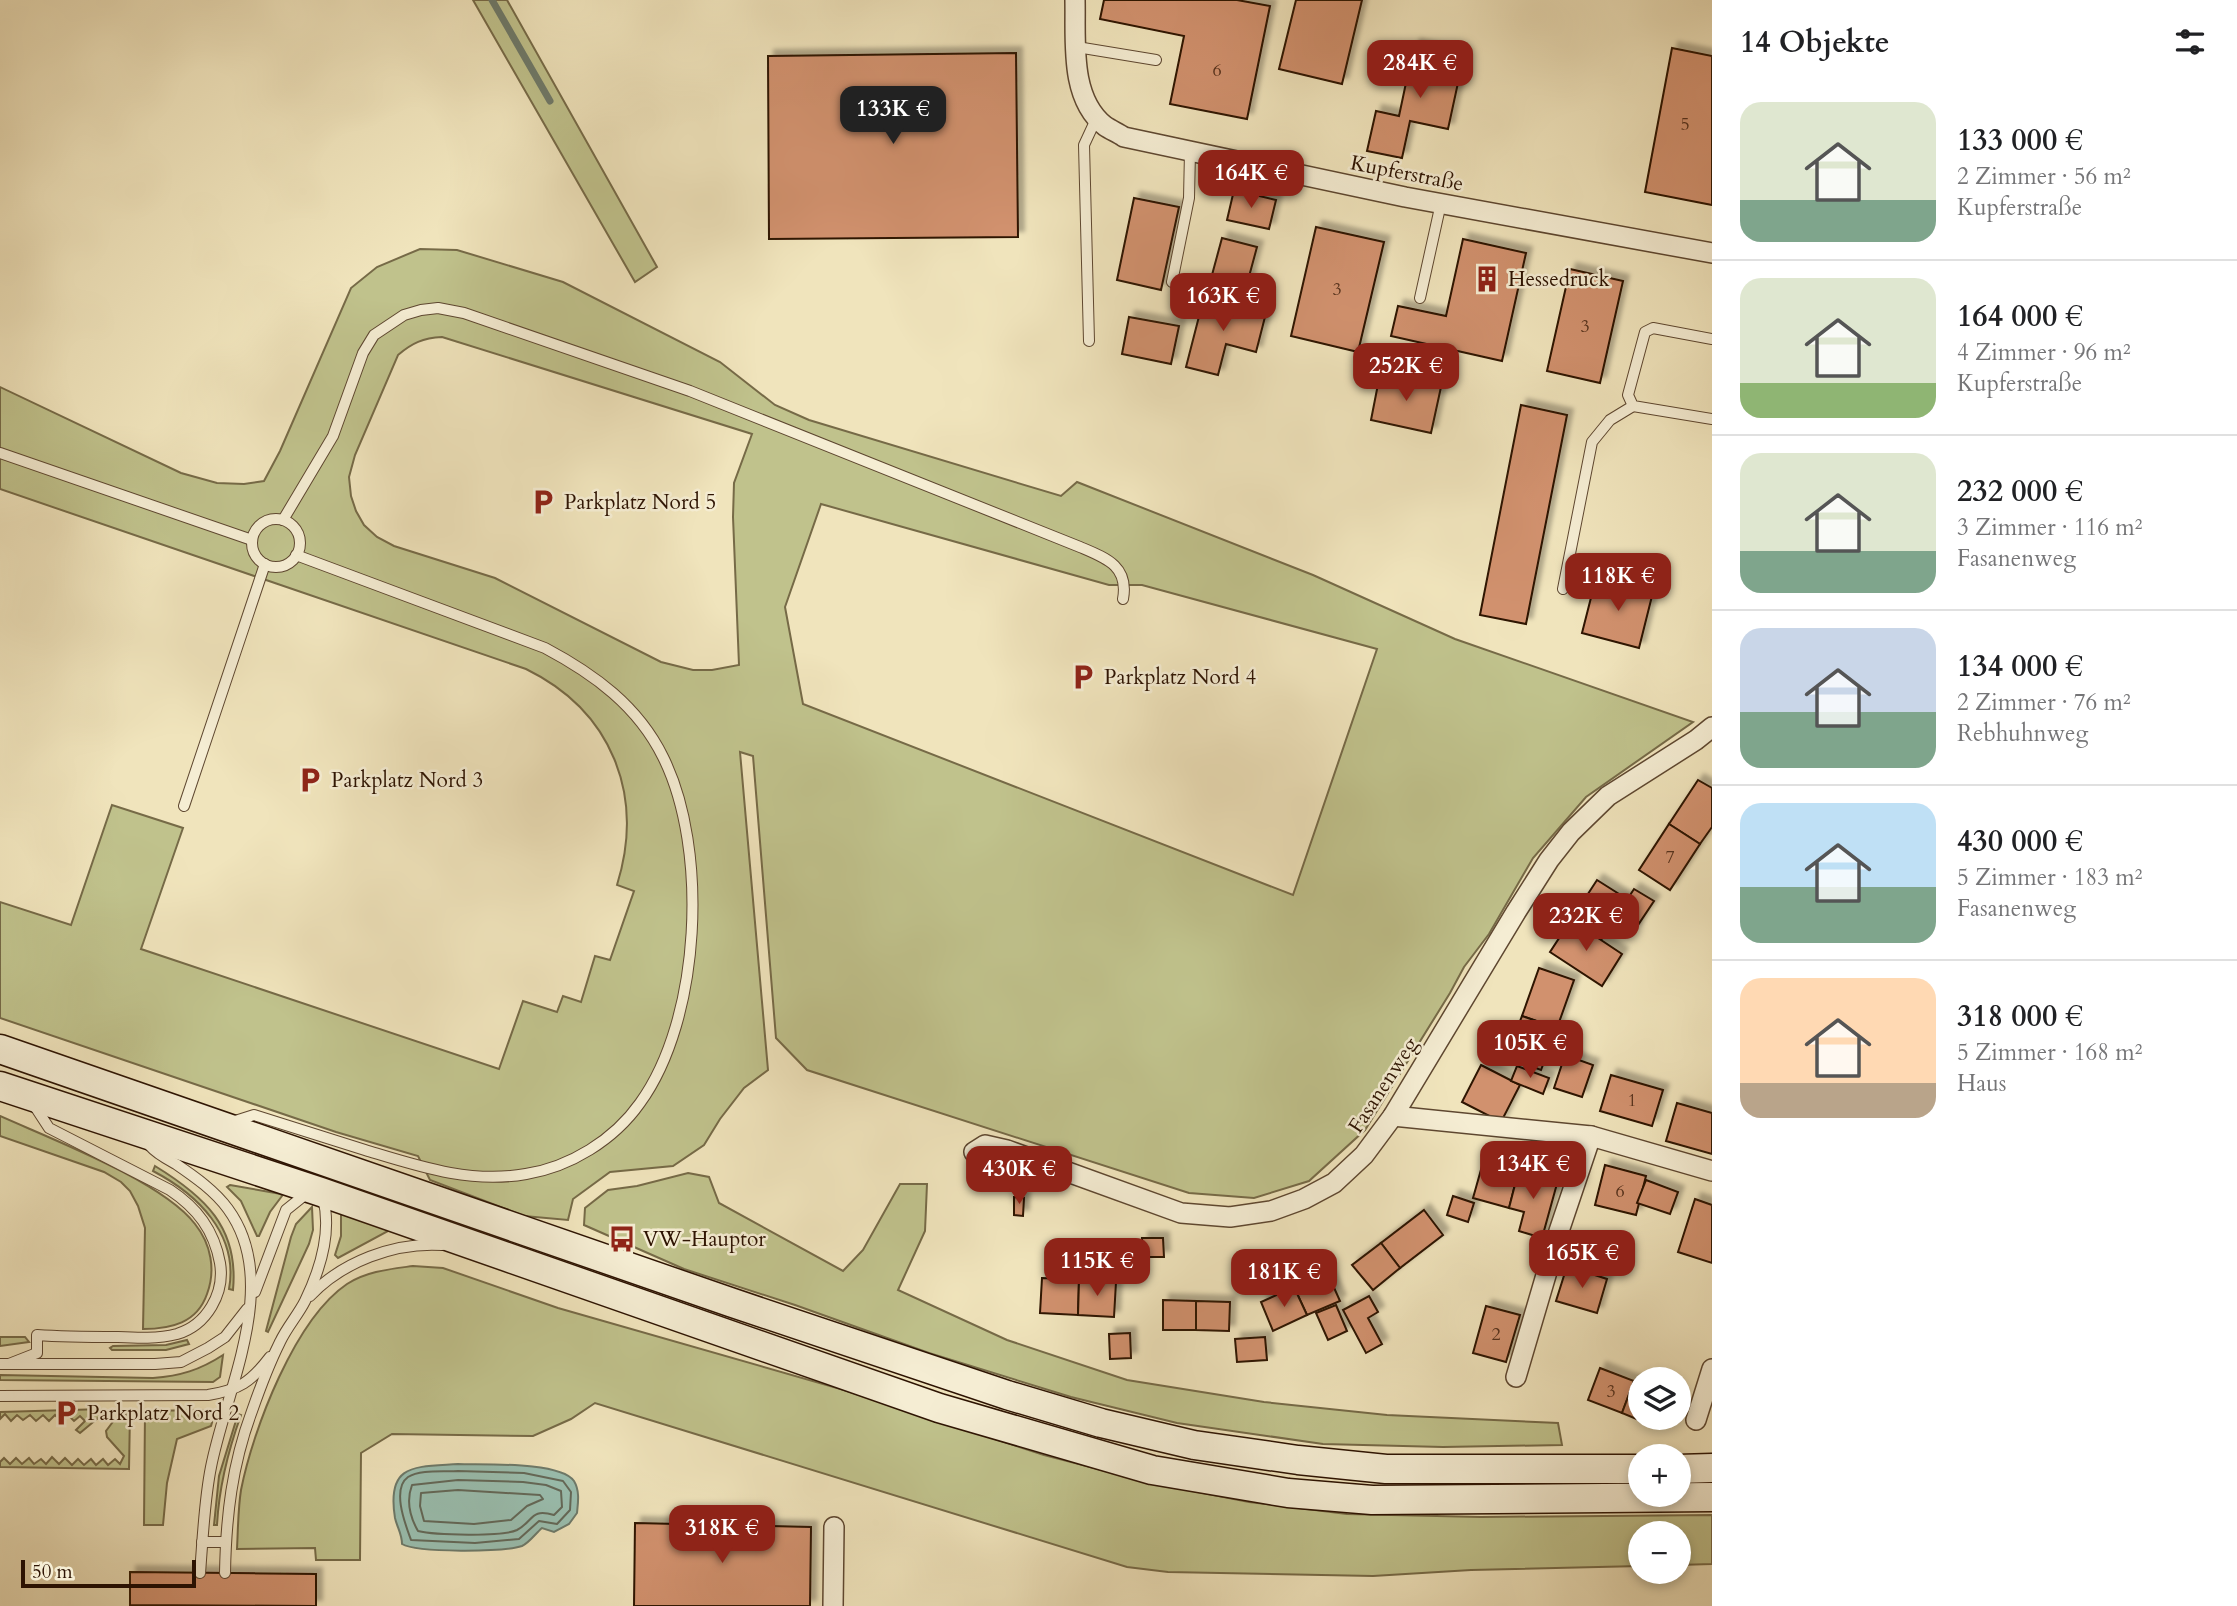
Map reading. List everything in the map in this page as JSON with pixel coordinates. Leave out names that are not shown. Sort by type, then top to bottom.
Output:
[{"type":"main road","points":[[0,1049],[1007,1395],[1101,1423],[1181,1442],[1298,1460],[1386,1469],[1628,1469]]},
{"type":"main road","points":[[0,1086],[137,1131],[320,1182],[478,1248],[939,1408],[1152,1470],[1288,1493],[1372,1500],[1712,1497]]},
{"type":"main road","points":[[1691,1469],[1712,1468]]},
{"type":"street","name":"Kupferstraße","points":[[1075,0],[1079,82],[1086,102],[1103,124],[1124,137],[1441,203],[1712,253]]},
{"type":"street","name":"Fasanenweg","points":[[974,1152],[985,1145],[1007,1150],[1181,1213],[1230,1217],[1271,1211],[1304,1199],[1334,1183],[1364,1155],[1393,1116],[1516,912],[1549,860],[1571,832],[1608,796],[1712,727]]},
{"type":"street","points":[[1393,1116],[1591,1136],[1712,1171]]},
{"type":"street","points":[[1516,1377],[1559,1231],[1591,1136]]},
{"type":"street","points":[[1696,1420],[1712,1369]]},
{"type":"street","points":[[833,1606],[834,1527]]},
{"type":"lane","points":[[1077,47],[1156,60]]},
{"type":"lane","points":[[1089,341],[1084,145],[1097,116]]},
{"type":"lane","points":[[1172,282],[1189,198],[1190,152]]},
{"type":"lane","points":[[1420,298],[1441,203]]},
{"type":"lane","points":[[283,520],[333,436],[363,353],[374,335],[404,315],[438,308],[464,313],[690,391],[1080,547],[1114,564],[1125,585],[1123,599]]},
{"type":"lane","points":[[1633,406],[1628,395],[1645,332],[1653,328],[1712,339]]},
{"type":"lane","points":[[1563,589],[1592,442],[1610,420],[1633,406],[1712,419]]},
{"type":"lane","points":[[0,453],[252,540]]},
{"type":"lane","points":[[272,519],[283,520],[296,530],[299,539],[296,555],[288,563],[279,566],[265,564],[255,555],[252,540],[256,528],[272,519]]},
{"type":"lane","points":[[220,1125],[254,1115],[406,1163],[467,1176],[508,1177],[559,1165],[576,1158],[620,1128],[657,1075],[679,1011],[691,941],[694,891],[689,842],[678,791],[663,755],[626,704],[600,681],[545,648],[296,555]]},
{"type":"lane","points":[[184,806],[265,564]]},
{"type":"lane","points":[[4,1364],[37,1353],[37,1335],[151,1338],[177,1334],[195,1326],[210,1310],[218,1294],[222,1276],[212,1233],[186,1200],[170,1189],[49,1128],[28,1096]]},
{"type":"lane","points":[[137,1131],[152,1150],[197,1179],[216,1194],[229,1210],[250,1258],[253,1278],[232,1390],[211,1465],[201,1573]]},
{"type":"lane","points":[[284,1147],[320,1182],[326,1209],[327,1231],[320,1260],[304,1302]]},
{"type":"lane","points":[[4,1364],[181,1362],[208,1349],[225,1337],[249,1306],[286,1210],[320,1182],[354,1176],[373,1178]]},
{"type":"lane","points":[[0,1396],[208,1395],[232,1390],[258,1373],[304,1302],[319,1286],[342,1269],[374,1255],[400,1248],[433,1245],[478,1248]]},
{"type":"lane","points":[[225,1573],[228,1508],[234,1469],[252,1411],[279,1342]]},
{"type":"lane","points":[[202,1542],[226,1542]]},
{"type":"green space","points":[[473,0],[507,0],[657,267],[635,282]]},
{"type":"green space","points":[[420,249],[457,250],[563,282],[720,362],[775,405],[809,420],[1061,496],[1077,482],[1313,575],[1455,639],[1693,722],[1586,797],[1533,858],[1489,934],[1464,967],[1365,1130],[1309,1181],[1254,1198],[1189,1193],[807,1070],[776,1038],[753,756],[740,752],[768,1070],[744,1088],[704,1145],[673,1166],[610,1172],[573,1199],[568,1220],[524,1216],[430,1180],[418,1156],[336,1132],[0,1018],[0,902],[71,925],[112,805],[183,828],[141,949],[499,1069],[523,1001],[557,1012],[563,996],[581,1002],[595,956],[610,960],[634,891],[617,885],[625,852],[627,819],[623,788],[614,759],[600,732],[580,708],[556,687],[526,669],[0,489],[0,387],[181,473],[217,483],[244,484],[264,481],[280,451],[351,288],[377,267]],"holes":[[[442,337],[752,434],[734,483],[739,665],[693,670],[661,662],[495,578],[394,546],[377,537],[364,525],[351,496],[349,477],[355,455],[398,355],[418,342]],[[821,504],[1109,585],[1142,585],[1377,649],[1293,895],[803,704],[785,607]]]},
{"type":"green space","points":[[0,1116],[104,1162],[158,1192],[179,1208],[195,1224],[205,1240],[210,1258],[210,1285],[197,1312],[173,1326],[143,1329],[145,1228],[130,1191],[104,1172],[0,1136]]},
{"type":"green space","points":[[155,1166],[189,1189],[215,1216],[230,1248],[233,1290],[229,1289],[228,1251],[211,1218],[185,1191],[153,1171]]},
{"type":"green space","points":[[688,1173],[709,1177],[719,1203],[843,1271],[863,1250],[900,1184],[927,1184],[925,1231],[898,1290],[1007,1340],[1127,1380],[1264,1402],[1387,1415],[1558,1423],[1562,1445],[1443,1447],[1323,1444],[1177,1423],[1071,1397],[929,1353],[684,1269],[584,1225],[585,1208],[608,1190],[637,1186]]},
{"type":"green space","points":[[230,1185],[281,1194],[259,1236],[241,1201],[227,1187]]},
{"type":"green space","points":[[312,1207],[313,1230],[309,1244],[268,1332],[266,1331],[291,1237],[296,1224]]},
{"type":"green space","points":[[341,1213],[390,1230],[338,1258],[335,1255],[341,1236]]},
{"type":"green space","points":[[413,1266],[443,1268],[558,1308],[844,1390],[1044,1455],[1152,1483],[1249,1502],[1347,1514],[1481,1517],[1712,1515],[1712,1564],[1691,1565],[1691,1521],[1628,1521],[1628,1566],[1471,1570],[1373,1576],[1168,1572],[1127,1567],[595,1403],[571,1419],[533,1436],[392,1434],[361,1453],[360,1560],[316,1560],[315,1548],[237,1549],[240,1497],[247,1465],[266,1407],[294,1348],[328,1300],[347,1284],[371,1273]]},
{"type":"green space","points":[[0,1337],[25,1337],[29,1342],[0,1346]]},
{"type":"green space","points":[[187,1340],[189,1344],[166,1350],[110,1348],[166,1345]]},
{"type":"green space","points":[[223,1355],[220,1377],[213,1382],[0,1380],[0,1375],[163,1377],[198,1368]]},
{"type":"green space","points":[[104,1409],[104,1413],[80,1433],[76,1430],[85,1421],[80,1416],[74,1421],[68,1415],[61,1421],[55,1415],[49,1421],[43,1415],[36,1421],[30,1415],[23,1420],[17,1415],[11,1421],[5,1414],[0,1419],[0,1412]]},
{"type":"green space","points":[[203,1410],[210,1413],[213,1419],[211,1426],[177,1439],[167,1483],[163,1525],[144,1525],[145,1411]]},
{"type":"green space","points":[[130,1413],[129,1469],[0,1467],[4,1458],[10,1464],[16,1458],[22,1464],[29,1458],[34,1464],[41,1459],[46,1464],[52,1457],[59,1464],[65,1458],[72,1465],[78,1459],[84,1465],[91,1459],[96,1465],[103,1459],[108,1465],[115,1459],[120,1464],[124,1456],[107,1437],[106,1431],[115,1419]]},
{"type":"green space","points":[[238,1414],[241,1415],[225,1469],[217,1525],[214,1525],[219,1476]]},
{"type":"water","points":[[458,1464],[537,1467],[566,1475],[574,1481],[577,1489],[577,1513],[569,1524],[554,1532],[542,1528],[525,1545],[512,1548],[442,1550],[402,1544],[393,1500],[400,1478],[417,1468]]},
{"type":"building","points":[[1104,0],[1237,0],[1270,6],[1247,119],[1170,104],[1184,36],[1100,19]]},
{"type":"building","points":[[1296,0],[1362,0],[1342,84],[1279,69]]},
{"type":"building","points":[[1414,45],[1464,55],[1448,129],[1410,121],[1402,158],[1367,151],[1376,111],[1399,116]]},
{"type":"building","points":[[1672,48],[1712,56],[1712,205],[1645,192]]},
{"type":"building","points":[[1016,53],[1018,237],[769,239],[768,56]]},
{"type":"building","points":[[1234,190],[1276,200],[1269,229],[1227,220]]},
{"type":"building","points":[[1134,198],[1179,207],[1161,290],[1117,280]]},
{"type":"building","points":[[1316,227],[1384,242],[1358,352],[1291,336]]},
{"type":"building","points":[[1222,238],[1257,247],[1244,295],[1209,286]]},
{"type":"building","name":"Hessedruck","points":[[1463,239],[1526,253],[1502,361],[1391,336],[1398,306],[1446,316]]},
{"type":"building","points":[[1570,269],[1623,281],[1600,383],[1547,371]]},
{"type":"building","points":[[1204,297],[1266,313],[1256,352],[1226,344],[1218,375],[1186,367]]},
{"type":"building","points":[[1129,317],[1179,326],[1171,364],[1122,354]]},
{"type":"building","points":[[1380,374],[1441,387],[1431,433],[1371,420]]},
{"type":"building","points":[[1521,405],[1567,415],[1526,624],[1480,615]]},
{"type":"building","points":[[1596,578],[1653,592],[1639,648],[1582,633]]},
{"type":"building","points":[[1698,780],[1712,788],[1712,827],[1700,844],[1669,824]]},
{"type":"building","points":[[1669,824],[1700,844],[1670,890],[1639,870]]},
{"type":"building","points":[[1597,880],[1627,899],[1601,940],[1571,920]]},
{"type":"building","points":[[1634,889],[1654,901],[1634,931],[1615,918]]},
{"type":"building","points":[[1571,920],[1622,954],[1602,986],[1550,952]]},
{"type":"building","points":[[1539,968],[1574,980],[1557,1028],[1522,1016]]},
{"type":"building","points":[[1522,1016],[1557,1028],[1541,1070],[1506,1057]]},
{"type":"building","points":[[1565,1055],[1593,1065],[1582,1097],[1554,1088]]},
{"type":"building","points":[[1481,1065],[1520,1085],[1501,1122],[1462,1102]]},
{"type":"building","points":[[1517,1066],[1549,1078],[1543,1094],[1511,1081]]},
{"type":"building","points":[[1611,1075],[1663,1090],[1652,1126],[1600,1111]]},
{"type":"building","points":[[1677,1103],[1712,1113],[1712,1154],[1666,1141]]},
{"type":"building","points":[[1484,1159],[1519,1169],[1509,1208],[1473,1198]]},
{"type":"building","points":[[1605,1165],[1646,1176],[1636,1215],[1595,1205]]},
{"type":"building","points":[[1519,1169],[1558,1180],[1542,1238],[1519,1231],[1524,1212],[1509,1208]]},
{"type":"building","points":[[1646,1180],[1678,1192],[1670,1214],[1637,1203]]},
{"type":"building","points":[[1453,1196],[1474,1203],[1468,1222],[1447,1215]]},
{"type":"building","points":[[1014,1197],[1024,1198],[1023,1216],[1014,1215]]},
{"type":"building","points":[[1695,1199],[1712,1205],[1712,1263],[1678,1252]]},
{"type":"building","points":[[1424,1210],[1443,1235],[1400,1268],[1381,1243]]},
{"type":"building","points":[[1142,1238],[1163,1238],[1164,1257],[1143,1257]]},
{"type":"building","points":[[1381,1243],[1400,1268],[1373,1290],[1352,1265]]},
{"type":"building","points":[[1567,1266],[1607,1279],[1597,1313],[1556,1301]]},
{"type":"building","points":[[1327,1272],[1340,1301],[1307,1315],[1294,1287]]},
{"type":"building","points":[[1042,1278],[1079,1280],[1078,1315],[1040,1313]]},
{"type":"building","points":[[1079,1280],[1116,1282],[1114,1317],[1078,1315]]},
{"type":"building","points":[[1294,1287],[1307,1315],[1273,1331],[1261,1302]]},
{"type":"building","points":[[1369,1296],[1378,1312],[1368,1318],[1382,1344],[1366,1353],[1343,1310]]},
{"type":"building","points":[[1163,1300],[1196,1301],[1196,1330],[1163,1330]]},
{"type":"building","points":[[1196,1301],[1230,1302],[1229,1331],[1196,1330]]},
{"type":"building","points":[[1336,1305],[1347,1331],[1328,1340],[1316,1313]]},
{"type":"building","points":[[1486,1306],[1520,1315],[1506,1362],[1473,1353]]},
{"type":"building","points":[[1130,1333],[1131,1358],[1110,1359],[1109,1334]]},
{"type":"building","points":[[1265,1337],[1267,1360],[1237,1362],[1235,1339]]},
{"type":"building","points":[[1600,1368],[1628,1379],[1628,1397],[1622,1413],[1588,1400]]},
{"type":"building","points":[[1628,1397],[1628,1416],[1622,1413]]},
{"type":"building","points":[[635,1523],[811,1527],[810,1606],[634,1606]]},
{"type":"building","points":[[130,1572],[316,1574],[316,1606],[130,1605]]},
{"type":"waterway","points":[[492,0],[550,101]]},
{"type":"place","name":"Hessedruck","points":[[1487,279]]},
{"type":"place","name":"Parkplatz Nord 5","points":[[543,502]]},
{"type":"place","name":"Parkplatz Nord 4","points":[[1083,677]]},
{"type":"place","name":"Parkplatz Nord 3","points":[[310,780]]},
{"type":"place","name":"VW-Hauptor","points":[[622,1239]]},
{"type":"place","name":"Parkplatz Nord 2","points":[[66,1413]]}]
